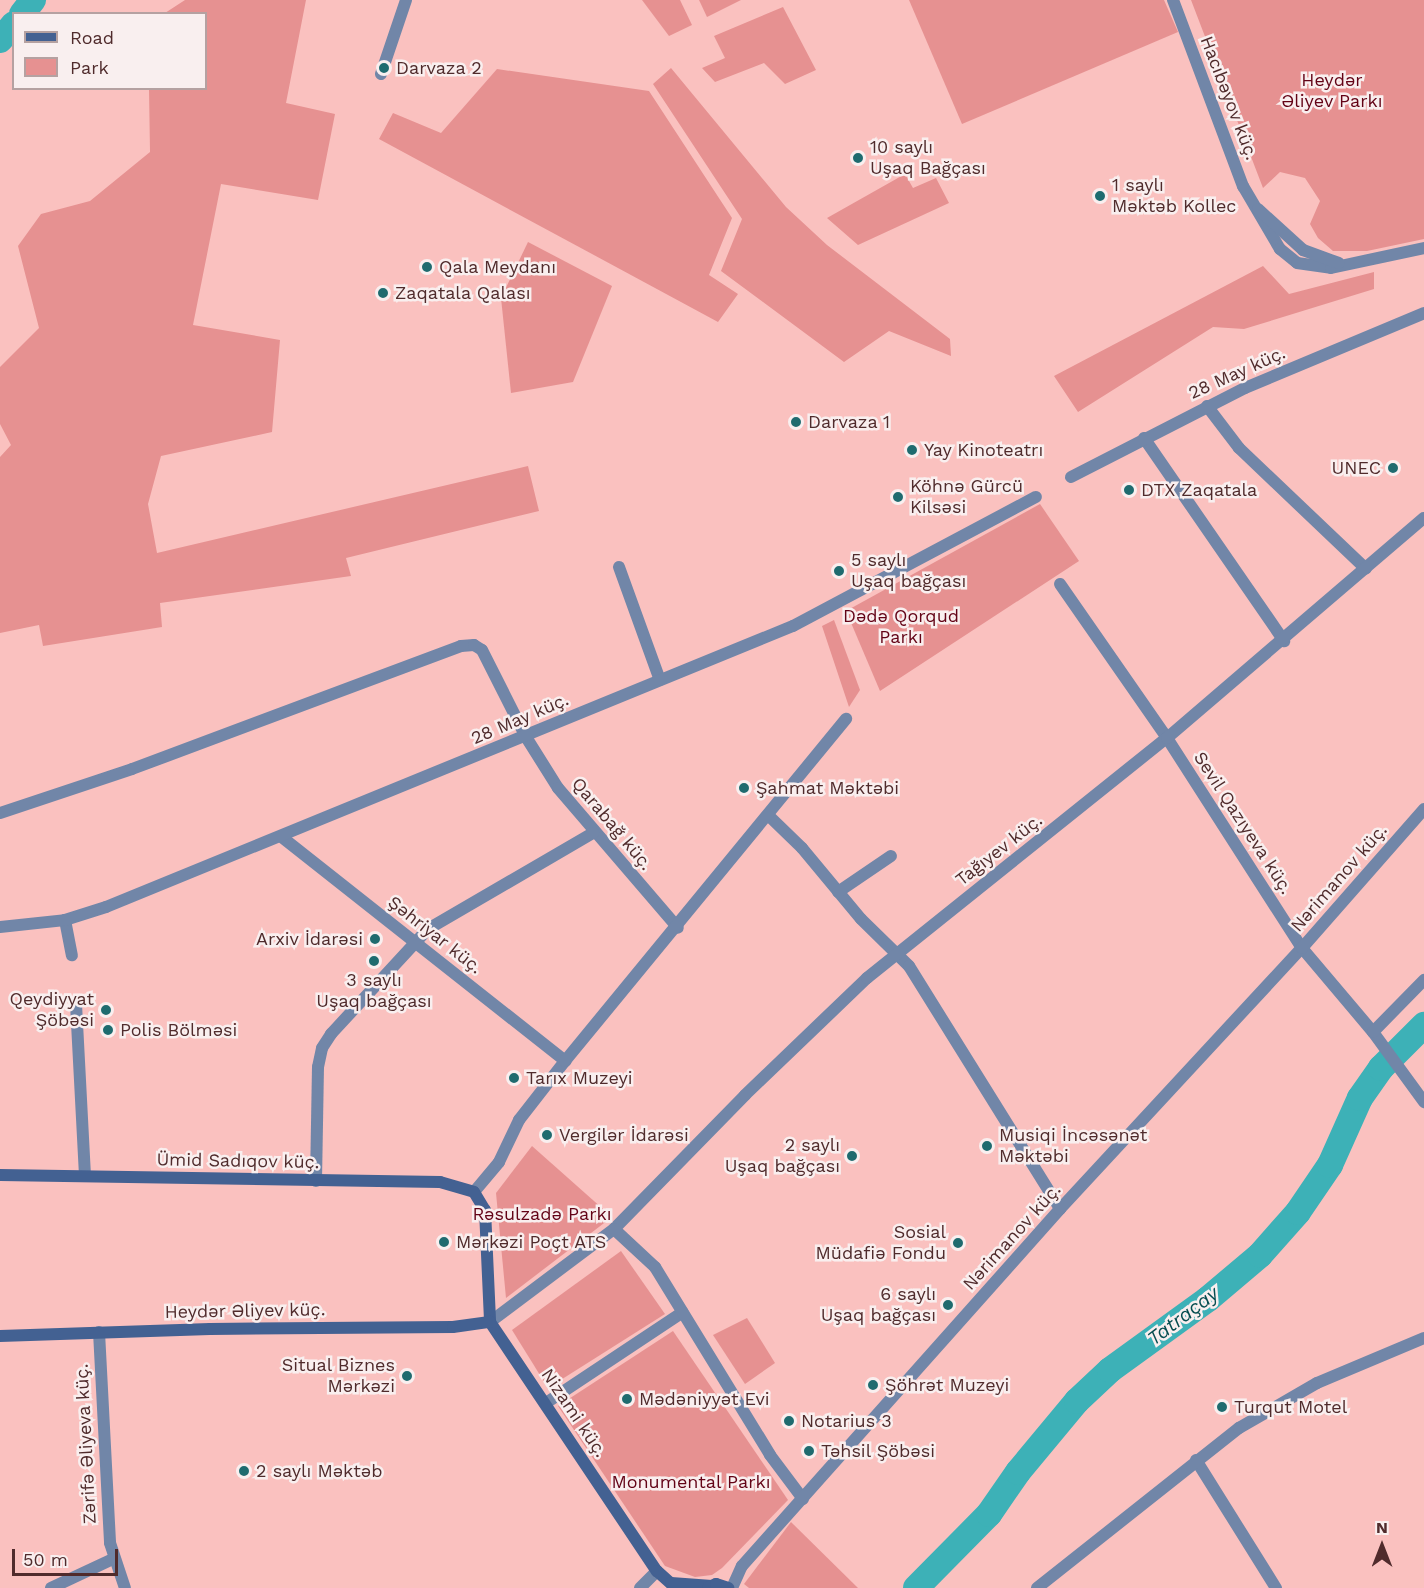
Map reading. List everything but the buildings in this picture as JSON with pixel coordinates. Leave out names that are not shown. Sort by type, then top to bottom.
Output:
[{"type":"main road","name":"Ümid Sadıqov küç.","points":[[0,1175],[440,1182],[474,1192]]},
{"type":"main road","points":[[474,1192],[485,1210],[490,1322]]},
{"type":"main road","name":"Heydər Əliyev küç.","points":[[0,1336],[99,1332],[453,1328],[490,1322]]},
{"type":"main road","name":"Nizami küç.","points":[[490,1322],[657,1571],[673,1585]]},
{"type":"main road","points":[[673,1585],[730,1588]]},
{"type":"street","points":[[381,74],[406,0]]},
{"type":"street","name":"Hacıbəyov küç.","points":[[1173,0],[1243,186],[1280,249],[1297,263],[1321,267],[1346,265],[1424,248]]},
{"type":"street","name":"28 May küç.","points":[[1071,477],[1207,406],[1424,313]]},
{"type":"street","points":[[1207,406],[1239,448],[1366,569]]},
{"type":"street","points":[[1144,438],[1284,641]]},
{"type":"street","name":"28 May küç.","points":[[0,927],[65,920],[283,838],[526,737],[834,608],[1036,496]]},
{"type":"street","name":"Tağıyev küç.","points":[[490,1322],[614,1229],[745,1095],[896,953],[1167,738],[1284,641],[1424,518]]},
{"type":"street","points":[[619,567],[660,680]]},
{"type":"street","name":"Sevil Qazıyeva küç.","points":[[1060,584],[1167,738],[1302,948],[1376,1035],[1422,1096]]},
{"type":"street","name":"Qarabağ küç.","points":[[0,813],[132,769],[461,646],[474,645],[482,650],[526,737],[558,788],[593,833],[678,928]]},
{"type":"street","points":[[474,1192],[499,1162],[519,1120],[565,1061],[678,928],[846,719]]},
{"type":"street","name":"Nərimanov küç.","points":[[730,1588],[737,1572],[1060,1209],[1302,948],[1424,809]]},
{"type":"street","points":[[769,816],[790,835],[838,892],[922,983],[1060,1209]]},
{"type":"street","points":[[316,1181],[322,1048],[414,941],[447,915],[593,833]]},
{"type":"street","name":"Şəhriyar küç.","points":[[283,838],[565,1061]]},
{"type":"street","points":[[838,892],[891,856]]},
{"type":"street","points":[[65,920],[72,955]]},
{"type":"street","points":[[1376,1035],[1424,980]]},
{"type":"street","points":[[76,1004],[85,1176]]},
{"type":"street","points":[[614,1229],[655,1267],[770,1455],[803,1499]]},
{"type":"street","points":[[546,1403],[683,1312]]},
{"type":"street","name":"Zərifə Əliyeva küç.","points":[[99,1332],[113,1559],[125,1588]]},
{"type":"street","points":[[1037,1588],[1196,1460],[1290,1396],[1424,1338]]},
{"type":"street","points":[[1196,1460],[1276,1588]]},
{"type":"street","points":[[51,1588],[113,1559]]},
{"type":"street","points":[[640,1588],[657,1571]]},
{"type":"green space","points":[[185,0],[306,0],[286,103],[335,114],[318,200],[221,184],[193,325],[280,340],[272,432],[161,456],[148,504],[157,553],[528,466],[539,511],[346,558],[351,576],[160,603],[162,627],[43,646],[39,625],[0,633],[0,457],[11,445],[0,424],[0,367],[39,328],[18,246],[41,214],[90,201],[150,152],[149,90],[207,90],[207,12],[167,12]]},
{"type":"green space","points":[[642,0],[680,0],[692,25],[669,36]]},
{"type":"green space","points":[[699,0],[741,0],[707,17]]},
{"type":"green space","points":[[909,0],[1164,0],[1178,32],[962,124]]},
{"type":"green space","name":"Heydər Əliyev Parkı","points":[[1191,0],[1424,0],[1424,239],[1367,251],[1333,251],[1318,238],[1310,224],[1320,201],[1305,178],[1280,172],[1263,188]]},
{"type":"green space","points":[[783,7],[816,70],[785,84],[764,63],[715,82],[702,68],[725,58],[714,36]]},
{"type":"green space","points":[[671,68],[786,207],[827,245],[950,339],[951,356],[889,331],[844,362],[721,271],[742,219],[653,84]]},
{"type":"green space","points":[[497,69],[649,91],[732,218],[709,275],[738,294],[718,322],[379,139],[393,113],[441,133]]},
{"type":"green space","points":[[905,174],[913,188],[936,178],[949,203],[858,245],[827,218]]},
{"type":"green space","points":[[528,242],[612,286],[573,382],[511,393],[501,298]]},
{"type":"green space","points":[[1263,266],[1289,294],[1374,272],[1374,289],[1244,329],[1213,327],[1078,412],[1054,376]]},
{"type":"green space","name":"Dədə Qorqud Parkı","points":[[1040,504],[1079,561],[880,691],[846,611]]},
{"type":"green space","points":[[834,620],[860,690],[849,707],[822,626]]},
{"type":"green space","name":"Rəsulzadə Parkı","points":[[532,1146],[612,1217],[506,1298],[496,1193]]},
{"type":"green space","points":[[621,1251],[665,1314],[548,1388],[512,1330]]},
{"type":"green space","points":[[747,1318],[775,1363],[745,1384],[713,1335]]},
{"type":"green space","name":"Monumental Parkı","points":[[673,1331],[788,1500],[722,1568],[712,1575],[695,1577],[665,1566],[558,1406]]},
{"type":"green space","points":[[791,1522],[858,1588],[749,1588],[744,1584]]},
{"type":"waterway","points":[[24,12],[33,0]]},
{"type":"waterway","points":[[0,40],[12,26]]},
{"type":"waterway","name":"Tatraçay","points":[[916,1588],[989,1514],[1018,1472],[1077,1401],[1110,1370],[1208,1299],[1260,1255],[1298,1212],[1330,1165],[1360,1098],[1381,1068],[1424,1025]]},
{"type":"place","name":"Darvaza 2","points":[[384,68]]},
{"type":"place","name":"10 saylı Uşaq Bağçası","points":[[858,158]]},
{"type":"place","name":"1 saylı Məktəb Kollec","points":[[1100,196]]},
{"type":"place","name":"Qala Meydanı","points":[[427,267]]},
{"type":"place","name":"Zaqatala Qalası","points":[[383,293]]},
{"type":"place","name":"Darvaza 1","points":[[796,422]]},
{"type":"place","name":"Yay Kinoteatrı","points":[[912,450]]},
{"type":"place","name":"UNEC","points":[[1393,468]]},
{"type":"place","name":"DTX Zaqatala","points":[[1129,490]]},
{"type":"place","name":"Köhnə Gürcü Kilsəsi","points":[[898,497]]},
{"type":"place","name":"5 saylı Uşaq bağçası","points":[[839,571]]},
{"type":"place","name":"Şahmat Məktəbi","points":[[744,788]]},
{"type":"place","name":"Arxiv İdarəsi","points":[[375,939]]},
{"type":"place","name":"3 saylı Uşaq bağçası","points":[[374,961]]},
{"type":"place","name":"Qeydiyyat Şöbəsi","points":[[106,1010]]},
{"type":"place","name":"Polis Bölməsi","points":[[108,1030]]},
{"type":"place","name":"Tarıx Muzeyi","points":[[514,1078]]},
{"type":"place","name":"Vergilər İdarəsi","points":[[547,1135]]},
{"type":"place","name":"Musiqi İncəsənət Məktəbi","points":[[987,1146]]},
{"type":"place","name":"2 saylı Uşaq bağçası","points":[[852,1156]]},
{"type":"place","name":"Mərkəzi Poçt ATS","points":[[444,1242]]},
{"type":"place","name":"Sosial Müdafiə Fondu","points":[[958,1243]]},
{"type":"place","name":"6 saylı Uşaq bağçası","points":[[948,1305]]},
{"type":"place","name":"Situal Biznes Mərkəzi","points":[[407,1376]]},
{"type":"place","name":"Şöhrət Muzeyi","points":[[873,1385]]},
{"type":"place","name":"Mədəniyyət Evi","points":[[627,1399]]},
{"type":"place","name":"Turqut Motel","points":[[1222,1407]]},
{"type":"place","name":"Notarius 3","points":[[789,1421]]},
{"type":"place","name":"Təhsil Şöbəsi","points":[[809,1451]]},
{"type":"place","name":"2 saylı Məktəb","points":[[244,1471]]}]
